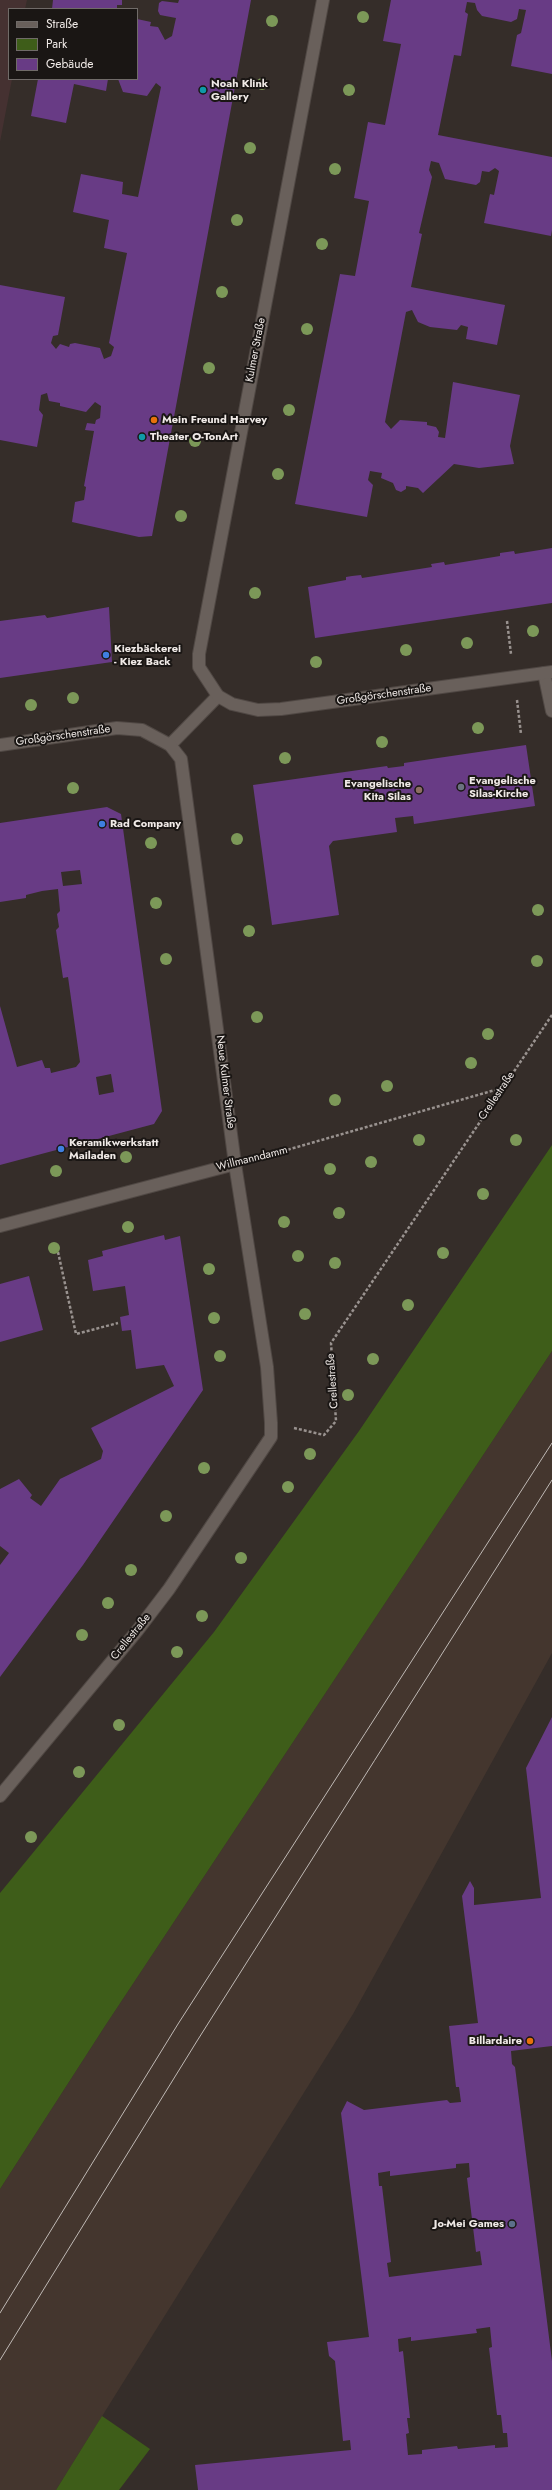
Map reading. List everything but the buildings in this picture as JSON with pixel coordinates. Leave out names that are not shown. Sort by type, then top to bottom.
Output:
[{"type":"street","name":"Kulmer Straße","points":[[218,696],[199,667],[199,654],[323,0]]},
{"type":"street","name":"Großgörschenstraße","points":[[218,696],[232,704],[258,710],[281,709],[548,672]]},
{"type":"street","points":[[548,672],[552,711]]},
{"type":"street","points":[[170,745],[218,696]]},
{"type":"street","name":"Großgörschenstraße","points":[[0,745],[117,728],[142,730],[170,745]]},
{"type":"street","name":"Neue Kulmer Straße","points":[[170,745],[181,759],[185,779],[235,1164],[268,1367],[271,1423]]},
{"type":"street","name":"Willmanndamm","points":[[0,1226],[235,1164]]},
{"type":"street","name":"Crellestraße","points":[[0,1796],[137,1631],[169,1589],[268,1443],[271,1437],[271,1423]]},
{"type":"path","name":"Crellestraße","points":[[271,1423],[324,1435],[336,1421],[331,1343],[552,1015]]},
{"type":"path","name":"Willmanndamm","points":[[235,1164],[282,1152],[503,1087]]},
{"type":"path","points":[[58,1252],[76,1334],[118,1323]]},
{"type":"shaded area","points":[[0,0],[27,0],[25,8],[8,8],[8,80],[12,80],[0,142]]},
{"type":"shaded area","points":[[552,1351],[552,1653],[353,2014],[56,2490],[0,2490],[0,2189],[105,2026]]},
{"type":"green space","points":[[552,1145],[552,1351],[105,2026],[0,2189],[0,1893],[214,1632],[359,1431]]},
{"type":"green space","points":[[102,2416],[150,2449],[119,2490],[56,2490]]},
{"type":"tram line","points":[[0,2313],[178,2024],[552,1443]]},
{"type":"tram line","points":[[0,2360],[197,2041],[552,1480]]},
{"type":"place","name":"Noah Klink Gallery","points":[[203,90]]},
{"type":"place","name":"Mein Freund Harvey","points":[[154,420]]},
{"type":"place","name":"Theater O-TonArt","points":[[142,437]]},
{"type":"place","name":"Kiezbäckerei - Kiez Back","points":[[106,655]]},
{"type":"place","name":"Evangelische Silas-Kirche","points":[[461,787]]},
{"type":"place","name":"Evangelische Kita Silas","points":[[419,790]]},
{"type":"place","name":"Rad Company","points":[[102,824]]},
{"type":"place","name":"Keramikwerkstatt Mailaden","points":[[61,1149]]},
{"type":"place","name":"Billardaire","points":[[530,2041]]},
{"type":"place","name":"Jo-Mei Games","points":[[512,2224]]}]
